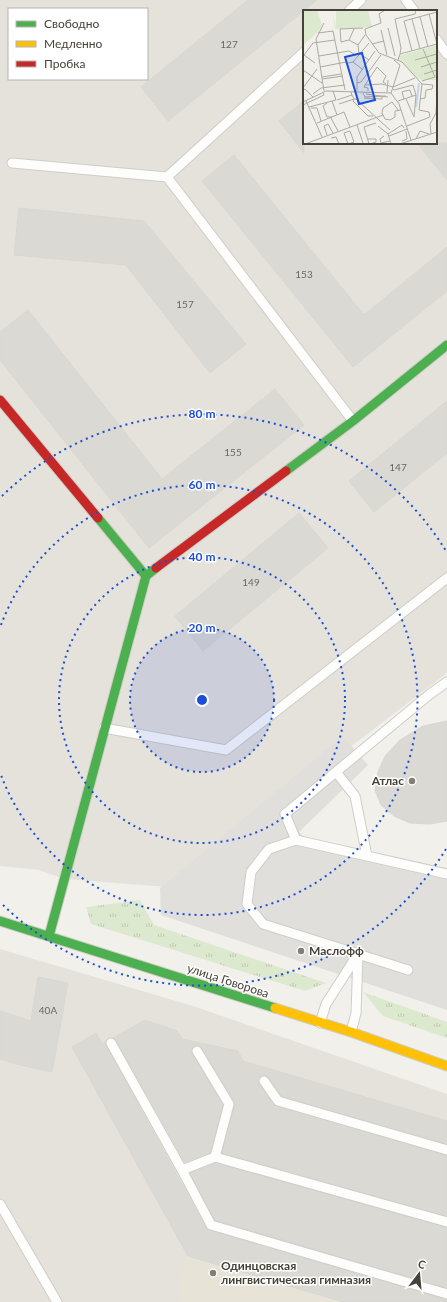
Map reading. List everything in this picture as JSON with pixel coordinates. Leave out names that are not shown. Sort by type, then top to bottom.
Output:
[{"type":"street","points":[[49,936],[146,576],[353,421],[447,345]]},
{"type":"street","points":[[0,400],[146,576]]},
{"type":"street","name":"улица Говорова","points":[[0,921],[351,1032],[447,1066]]},
{"type":"lane","points":[[350,10],[361,0]]},
{"type":"lane","points":[[406,0],[413,10]]},
{"type":"lane","points":[[437,40],[447,54]]},
{"type":"lane","points":[[167,177],[303,53]]},
{"type":"lane","points":[[12,163],[167,177],[353,421]]},
{"type":"lane","points":[[104,728],[226,750],[447,578]]},
{"type":"lane","points":[[296,840],[285,814],[430,694],[447,682]]},
{"type":"lane","points":[[336,772],[355,796],[368,856]]},
{"type":"lane","points":[[408,970],[263,924],[247,904],[251,872],[269,849],[296,840],[447,874]]},
{"type":"lane","points":[[320,1023],[326,1004],[358,954]]},
{"type":"lane","points":[[351,1032],[356,1014],[358,954]]},
{"type":"lane","points":[[111,1043],[182,1170],[211,1226],[447,1294]]},
{"type":"lane","points":[[197,1051],[229,1104],[215,1156]]},
{"type":"lane","points":[[264,1081],[278,1101],[447,1150]]},
{"type":"lane","points":[[182,1170],[215,1156],[447,1222]]},
{"type":"lane","points":[[0,1204],[57,1302]]},
{"type":"shaded area","points":[[0,0],[447,0],[447,673],[168,887],[65,879],[39,870],[0,866]]},
{"type":"shaded area","points":[[343,736],[368,765],[299,832],[318,850],[447,877],[447,1010],[161,915],[160,888]]},
{"type":"shaded area","points":[[0,949],[193,1006],[447,1094],[447,1302],[0,1302]]},
{"type":"shaded area","name":"Одинцовская лингвистическая гимназия","points":[[188,1256],[343,1302],[184,1302],[177,1290]]},
{"type":"green space","points":[[140,900],[154,925],[326,983],[305,991],[91,924],[86,907]]},
{"type":"green space","points":[[363,992],[447,1022],[447,1038],[383,1016]]},
{"type":"building","points":[[248,0],[317,0],[168,121],[141,87]]},
{"type":"building","points":[[303,102],[304,153],[279,121]]},
{"type":"building","points":[[447,143],[447,180],[418,144]]},
{"type":"building","points":[[234,155],[364,315],[447,247],[447,291],[353,367],[202,181]]},
{"type":"building","points":[[19,208],[144,221],[246,344],[210,373],[126,265],[14,255]]},
{"type":"building","points":[[28,310],[162,479],[275,389],[304,425],[149,548],[0,360],[0,332]]},
{"type":"building","points":[[447,401],[447,453],[374,512],[349,481]]},
{"type":"building","points":[[299,513],[328,548],[203,651],[175,616]]},
{"type":"building","name":"Атлас","points":[[447,721],[447,821],[430,824],[410,823],[394,816],[381,805],[375,790],[378,772],[385,756],[400,740],[423,726]]},
{"type":"building","points":[[38,977],[68,983],[52,1072],[0,1059],[0,1011],[31,1021]]},
{"type":"building","points":[[145,1020],[177,1031],[182,1039],[238,1051],[243,1061],[447,1121],[447,1144],[282,1096],[267,1076],[261,1076],[258,1079],[259,1084],[276,1107],[447,1156],[447,1216],[222,1153],[235,1103],[202,1048],[197,1045],[192,1048],[192,1054],[223,1105],[210,1153],[185,1162],[116,1040],[113,1038]]},
{"type":"building","points":[[96,1033],[102,1044],[105,1042],[207,1230],[447,1300],[447,1302],[343,1302],[188,1256],[72,1047]]},
{"type":"building","points":[[215,1163],[447,1228],[447,1288],[215,1220],[190,1173]]},
{"type":"traffic: fast","points":[[286,471],[353,421],[447,345]]},
{"type":"traffic: fast","points":[[98,518],[146,576]]},
{"type":"traffic: fast","points":[[49,936],[146,576],[156,568]]},
{"type":"traffic: fast","points":[[0,921],[275,1008]]},
{"type":"traffic: slow","points":[[275,1008],[351,1032],[447,1066]]},
{"type":"traffic: jam","points":[[0,400],[98,518]]},
{"type":"traffic: jam","points":[[156,568],[286,471]]},
{"type":"place","name":"Атлас","points":[[412,781]]},
{"type":"place","name":"Маслофф","points":[[301,951]]},
{"type":"place","name":"Одинцовская лингвистическая гимназия","points":[[213,1273]]}]
